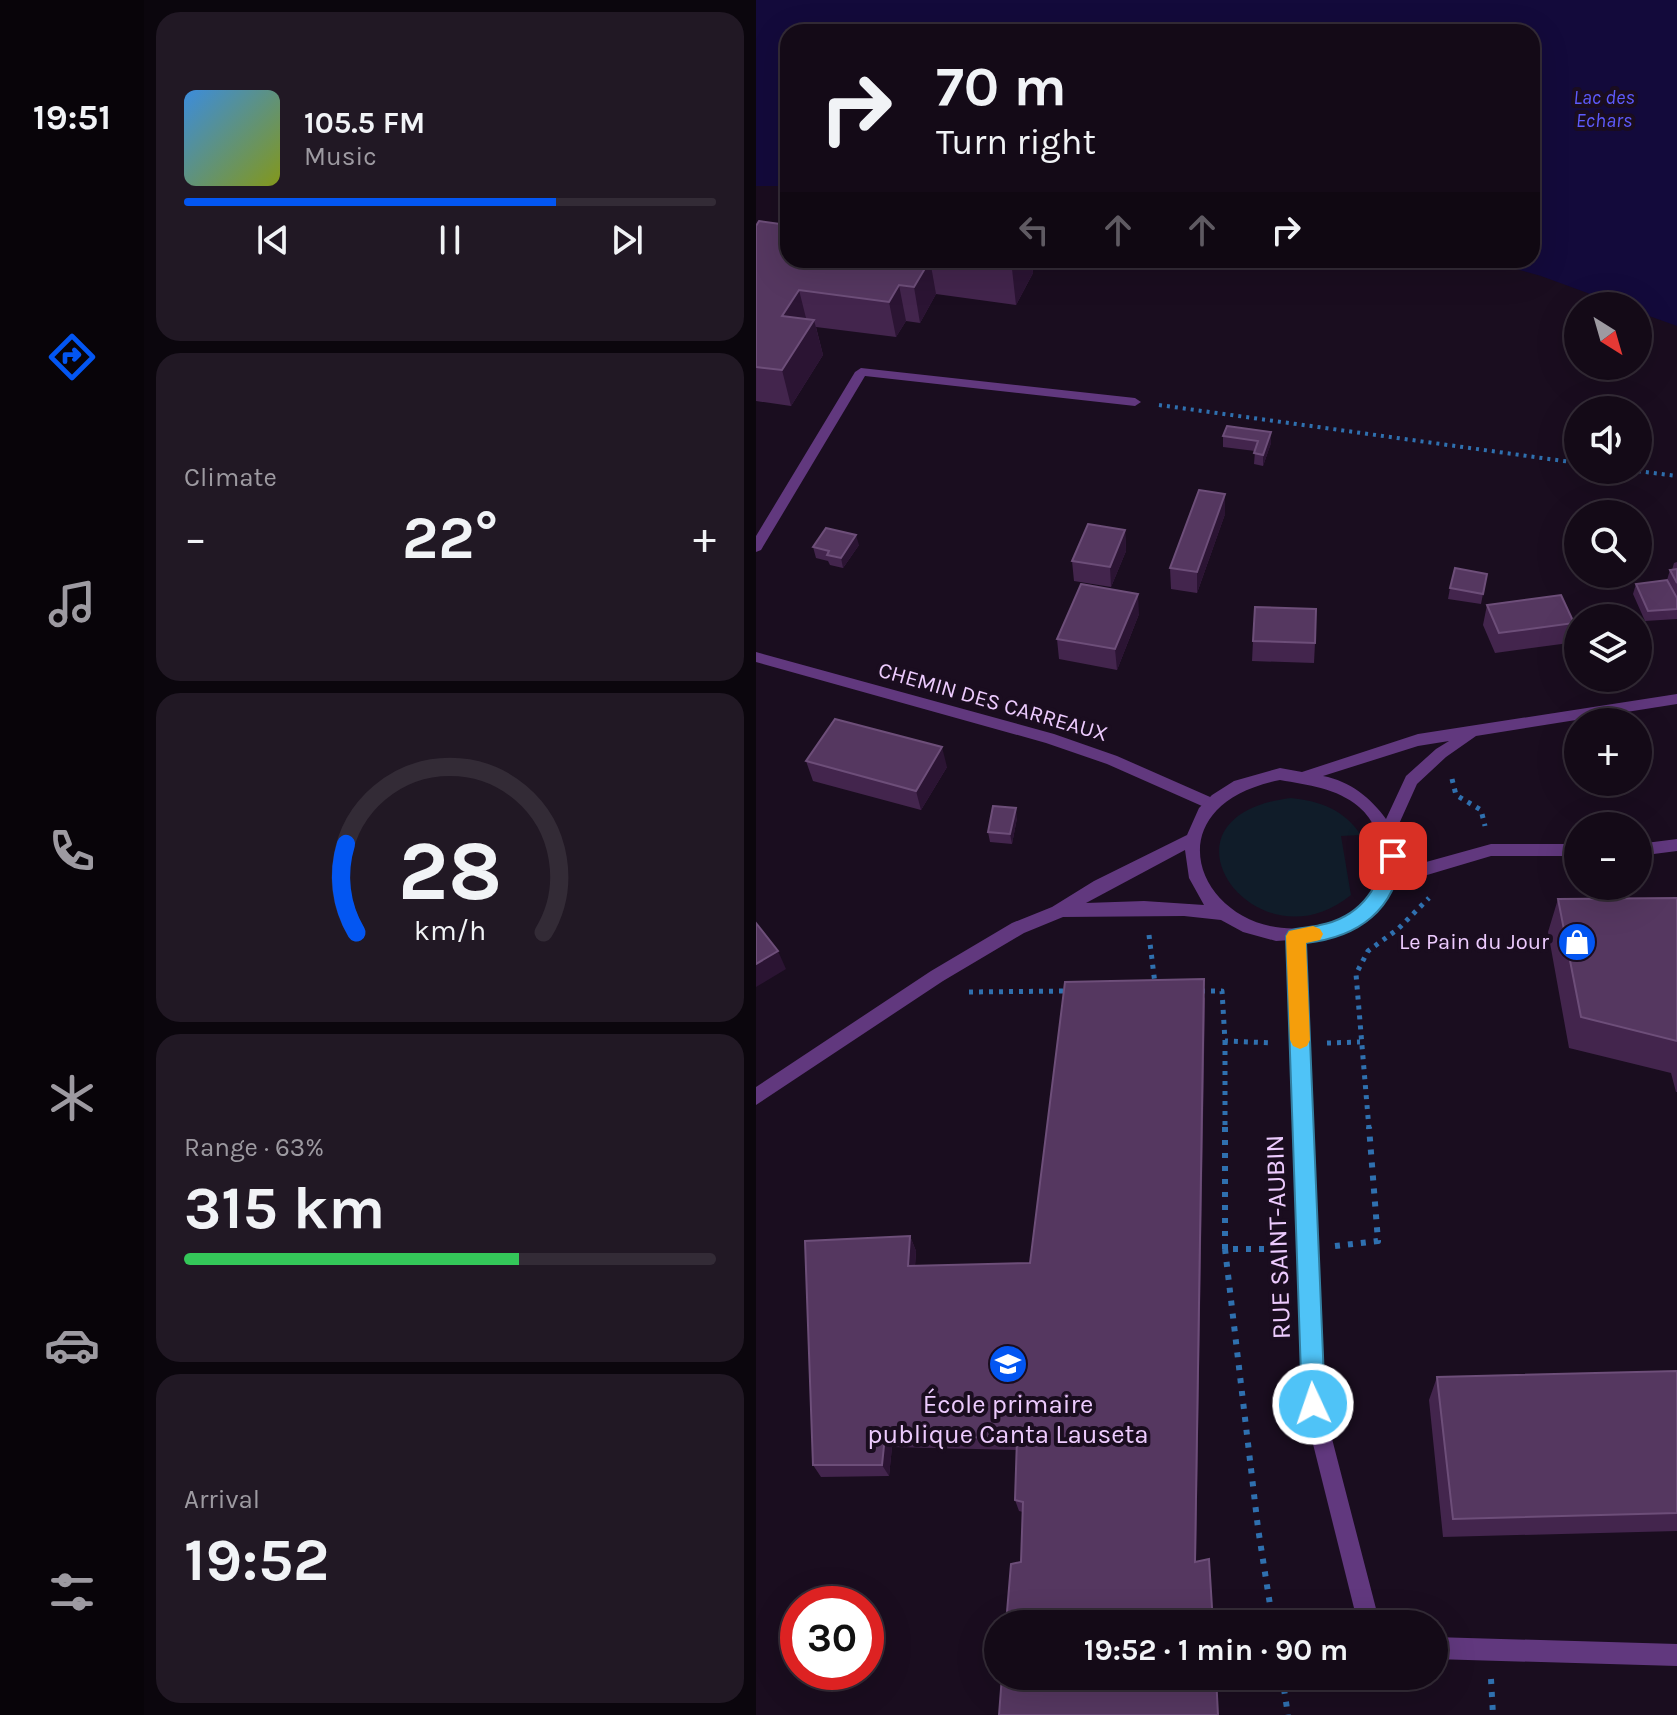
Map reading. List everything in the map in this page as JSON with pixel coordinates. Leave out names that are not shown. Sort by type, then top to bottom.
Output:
[{"type":"street","points":[[756,547],[861,372],[1135,402]]},
{"type":"street","name":"CHEMIN DES CARREAUX","points":[[756,657],[1049,738],[1112,760],[1211,804]]},
{"type":"street","points":[[1307,775],[1418,740],[1677,699]]},
{"type":"street","points":[[1388,832],[1411,780],[1441,753],[1478,732]]},
{"type":"street","points":[[1280,774],[1307,775],[1348,789],[1379,816],[1388,832],[1393,856],[1390,879],[1372,905],[1345,925],[1322,933],[1296,936],[1270,934],[1246,926],[1225,914],[1207,898],[1196,880],[1191,860],[1191,840],[1211,804],[1231,789],[1255,779],[1280,774]]},
{"type":"street","points":[[756,1097],[937,976],[1018,928],[1058,912],[1191,840]]},
{"type":"street","points":[[1652,848],[1677,845]]},
{"type":"street","points":[[1390,879],[1491,850],[1564,850]]},
{"type":"street","points":[[1058,912],[1145,907],[1185,908],[1225,914]]},
{"type":"street","name":"RUE SAINT-AUBIN","points":[[1296,936],[1313,1404],[1365,1610]]},
{"type":"street","points":[[1448,1649],[1677,1655]]},
{"type":"path","points":[[1135,402],[1564,461]]},
{"type":"path","points":[[1652,473],[1677,476]]},
{"type":"path","points":[[1456,770],[1451,776],[1456,795],[1481,810],[1491,850]]},
{"type":"path","points":[[1225,1249],[1305,1248],[1378,1241],[1356,974],[1368,951],[1398,929],[1431,896]]},
{"type":"path","points":[[1141,990],[1156,989],[1148,933]]},
{"type":"path","points":[[959,992],[1080,990]]},
{"type":"path","points":[[1195,991],[1222,991],[1225,1041],[1225,1249],[1271,1610]]},
{"type":"path","points":[[1225,1041],[1273,1043]]},
{"type":"path","points":[[1317,1044],[1360,1042]]},
{"type":"path","points":[[1284,1690],[1288,1715]]},
{"type":"shaded area","points":[[1291,798],[1331,808],[1347,819],[1361,835],[1341,836],[1351,895],[1315,914],[1281,915],[1251,903],[1230,882],[1219,857],[1224,832],[1247,811]]},
{"type":"water","name":"Lac des Echars","points":[[756,0],[1677,0],[1677,326],[1652,317],[1652,292],[1585,292],[1512,268],[1540,268],[1540,24],[780,24],[780,186],[756,186]]},
{"type":"building","points":[[759,221],[780,224],[780,268],[925,268],[914,287],[899,285],[889,302],[799,290],[782,316],[814,320],[782,370],[756,367],[756,226]]},
{"type":"building","points":[[1227,426],[1271,432],[1263,455],[1254,453],[1258,441],[1223,436]]},
{"type":"building","points":[[1199,490],[1225,494],[1197,572],[1170,568]]},
{"type":"building","points":[[1088,524],[1125,530],[1110,567],[1072,561]]},
{"type":"building","points":[[826,528],[856,535],[841,558],[813,547]]},
{"type":"building","points":[[1455,568],[1487,574],[1483,594],[1450,588]]},
{"type":"building","points":[[1677,569],[1677,583],[1670,570]]},
{"type":"building","points":[[1667,580],[1677,598],[1677,609],[1652,611],[1652,604],[1645,604],[1638,588],[1652,588],[1652,582]]},
{"type":"building","points":[[1081,584],[1138,594],[1115,649],[1057,639]]},
{"type":"building","points":[[1561,595],[1565,604],[1564,624],[1499,633],[1487,605]]},
{"type":"building","points":[[1255,607],[1316,609],[1315,643],[1253,641]]},
{"type":"building","points":[[835,719],[942,747],[916,791],[806,761]]},
{"type":"building","points":[[993,806],[1016,808],[1010,834],[988,832]]},
{"type":"building","points":[[1677,898],[1677,1041],[1581,1017],[1558,899]]},
{"type":"building","points":[[756,923],[778,951],[756,964]]},
{"type":"building","name":"École primaire publique Canta Lauseta","points":[[1204,979],[1195,1562],[1209,1559],[1212,1610],[1007,1610],[1011,1564],[1021,1562],[1023,1502],[1015,1500],[1017,1438],[885,1436],[882,1465],[813,1465],[805,1241],[910,1236],[908,1266],[1030,1263],[1065,982]]},
{"type":"building","points":[[1677,1371],[1677,1513],[1453,1519],[1437,1377]]},
{"type":"building","points":[[1001,1690],[1217,1690],[1218,1715],[999,1715]]},
{"type":"slow traffic","points":[[1300,1040],[1296,936],[1313,934]]},
{"type":"place","name":"Le Pain du Jour","points":[[1577,942]]},
{"type":"place","name":"École primaire publique Canta Lauseta","points":[[1008,1364]]},
{"type":"route","points":[[1313,1404],[1296,936],[1322,933],[1345,925],[1364,913],[1380,897],[1390,879],[1393,856]]}]
